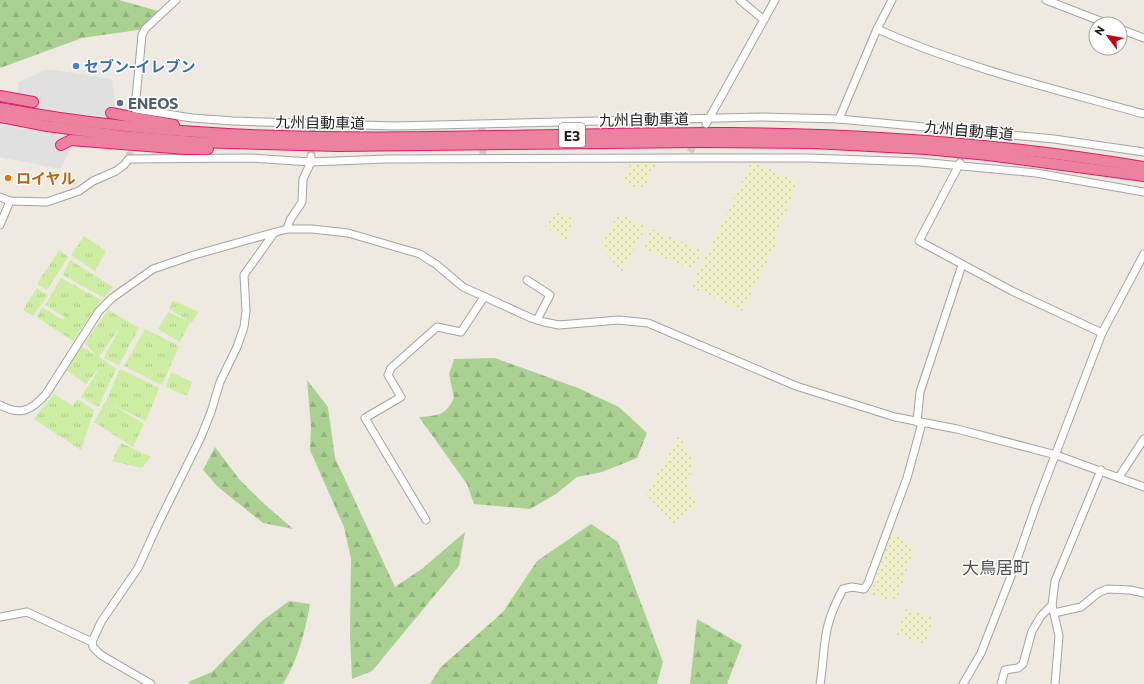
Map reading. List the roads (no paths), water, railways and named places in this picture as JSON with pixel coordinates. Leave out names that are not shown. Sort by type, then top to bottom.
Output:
[{"type":"highway","points":[[0,96],[33,102]]},
{"type":"highway","name":"九州自動車道","points":[[0,108],[127,127],[199,133],[278,137],[394,138],[724,133],[833,135],[1046,152],[1144,167]]},
{"type":"highway","points":[[111,114],[175,126],[278,137]]},
{"type":"highway","name":"九州自動車道","points":[[0,117],[47,126],[122,136],[189,142],[338,146],[700,142],[812,143],[926,149],[988,155],[1144,176]]},
{"type":"highway","points":[[61,145],[71,140],[185,149],[338,146]]},
{"type":"street","points":[[176,0],[145,29],[142,35],[135,109],[192,118],[311,126],[482,126],[707,121],[761,117],[840,120],[1054,139],[1144,152]]},
{"type":"street","points":[[740,0],[764,20]]},
{"type":"street","points":[[707,121],[775,0]]},
{"type":"street","points":[[840,120],[877,29],[892,0]]},
{"type":"street","points":[[1046,0],[1088,16]]},
{"type":"street","points":[[877,29],[918,48],[1144,114]]},
{"type":"street","points":[[1128,32],[1144,38]]},
{"type":"street","points":[[0,197],[10,201],[47,202],[79,191],[93,182],[116,171],[129,159],[311,159],[689,155],[960,164],[1036,172],[1144,192]]},
{"type":"street","points":[[287,229],[290,220],[302,202],[303,179],[311,159]]},
{"type":"street","points":[[960,164],[919,241],[1012,291],[1102,333]]},
{"type":"street","points":[[0,225],[10,201]]},
{"type":"street","points":[[0,405],[15,412],[23,411],[37,403],[46,394],[99,311],[112,298],[153,269],[194,255],[287,229],[312,229],[348,233],[420,254],[438,265],[463,287],[537,320],[560,325],[619,320],[643,322],[661,328],[796,386],[895,417],[958,429],[1056,456],[1100,470],[1144,487]]},
{"type":"street","points":[[151,684],[101,654],[93,648],[92,642],[101,622],[138,568],[201,437],[211,412],[220,382],[237,347],[244,327],[246,311],[244,275],[274,233]]},
{"type":"street","points":[[963,684],[981,653],[1102,333],[1144,254]]},
{"type":"street","points":[[820,684],[826,634],[839,596],[844,589],[852,587],[864,589],[868,583],[907,478],[920,422],[920,392],[962,265]]},
{"type":"street","points":[[527,280],[550,295],[537,320]]},
{"type":"street","points":[[426,520],[365,418],[401,397],[388,374],[391,368],[437,327],[461,332],[484,297]]},
{"type":"street","points":[[1119,477],[1144,439]]},
{"type":"street","points":[[1055,684],[1058,636],[1052,605],[1059,569],[1100,470]]},
{"type":"street","points":[[1054,613],[1081,606],[1098,593],[1107,589],[1130,590],[1144,593]]},
{"type":"street","points":[[1001,684],[1005,670],[1018,668],[1023,664],[1032,631],[1041,616],[1052,605]]},
{"type":"street","points":[[0,617],[27,612],[92,642]]},
{"type":"tunnel","points":[[690,152],[706,124]]},
{"type":"tunnel","points":[[311,156],[312,128]]},
{"type":"tunnel","points":[[482,128],[483,154]]},
{"type":"tunnel","points":[[960,161],[964,134]]},
{"type":"tunnel","points":[[129,159],[131,141]]},
{"type":"place","name":"セブン-イレブン","points":[[76,66]]},
{"type":"place","name":"ENEOS","points":[[120,103]]},
{"type":"place","name":"ロイヤル","points":[[8,178]]},
{"type":"district","name":"大鳥居町","points":[[996,567]]}]
